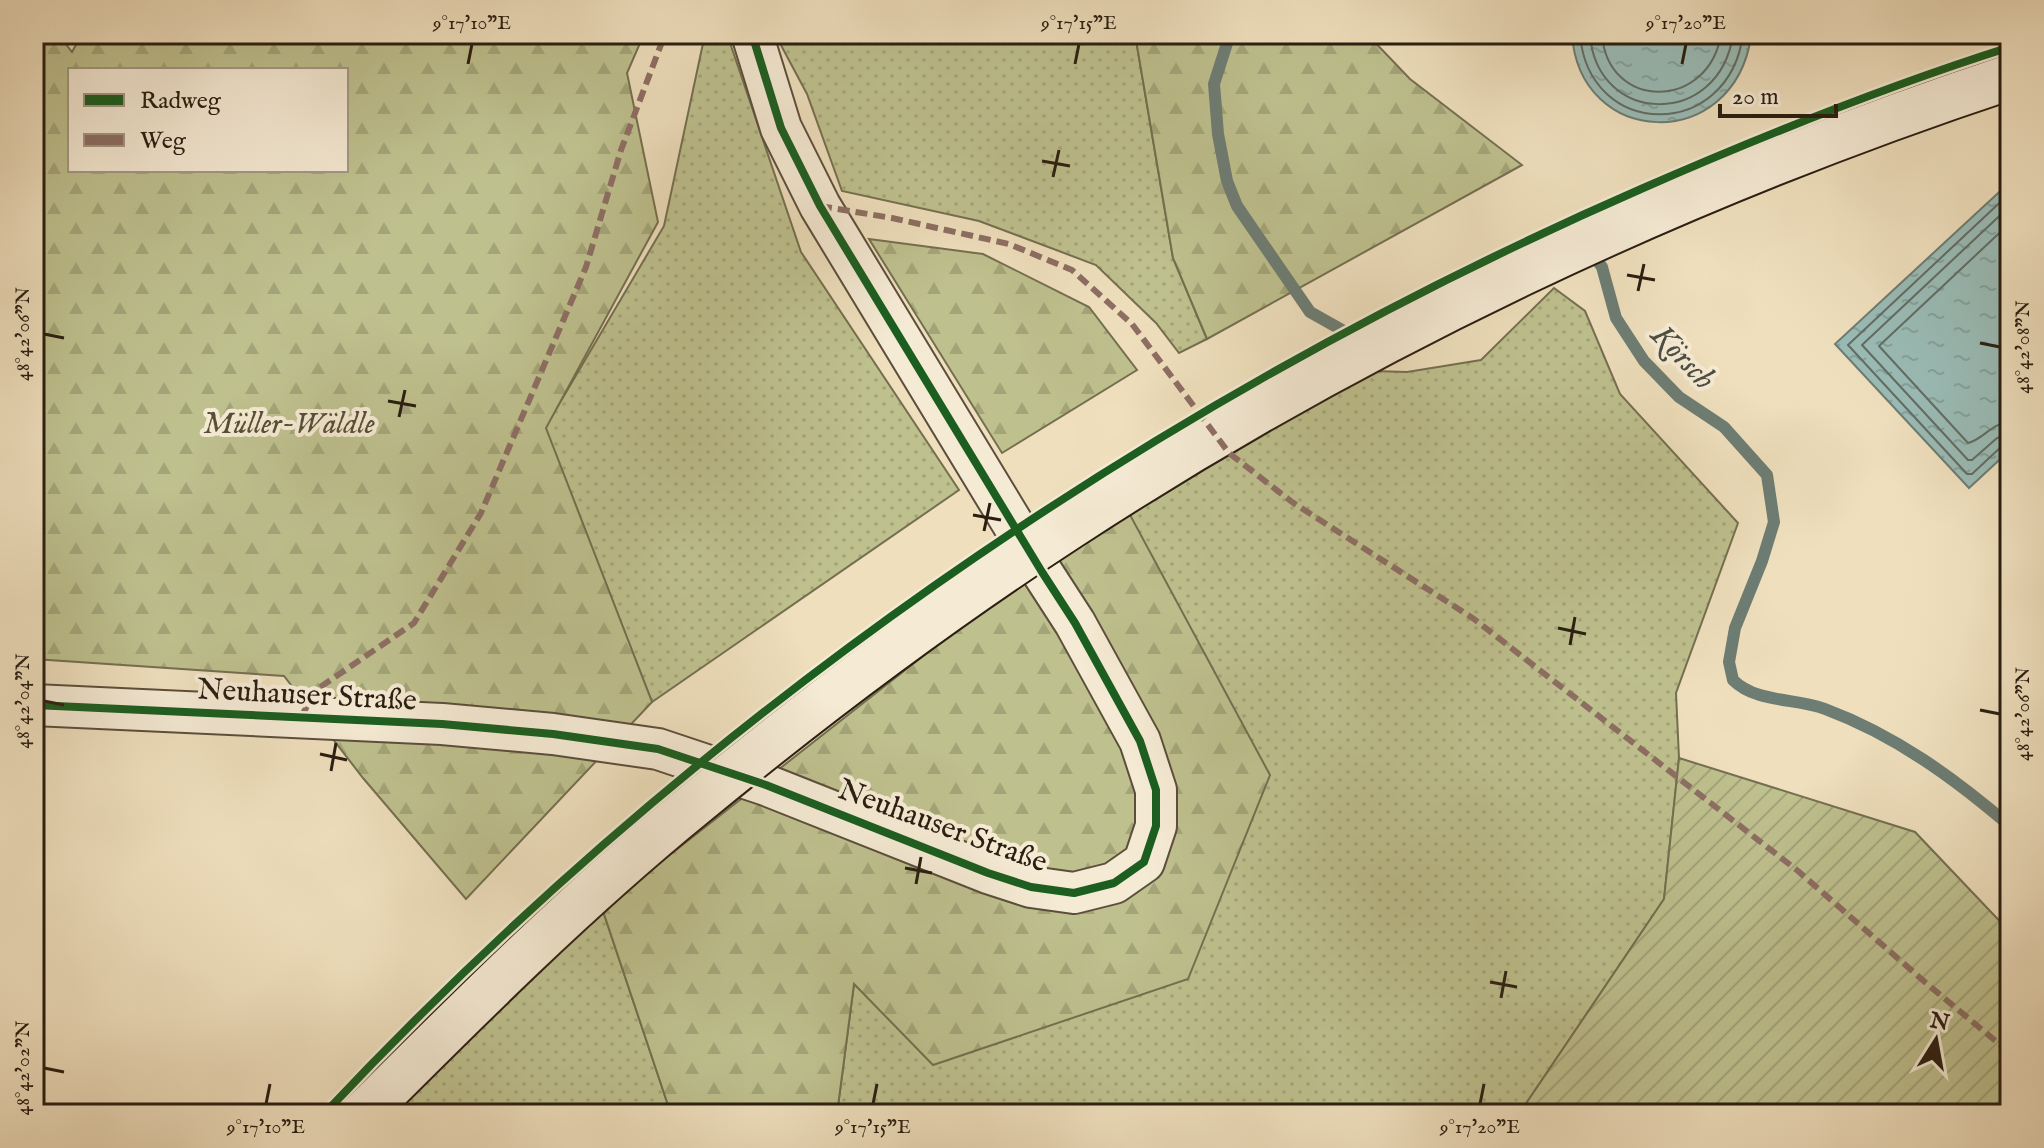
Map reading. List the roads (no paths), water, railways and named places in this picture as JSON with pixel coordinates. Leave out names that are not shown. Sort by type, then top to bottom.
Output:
[{"type":"main road","points":[[363,1114],[560,921],[693,805],[879,661],[1068,527],[1342,365],[1568,252],[1756,170],[2010,77]]},
{"type":"street","name":"Neuhauser Straße","points":[[34,705],[442,724],[553,734],[658,749],[766,785],[1031,887],[1074,893],[1114,883],[1144,862],[1156,826],[1156,790],[1140,741],[1075,623],[820,206],[781,128],[752,34]]},
{"type":"water","points":[[1572,34],[1751,34],[1751,37],[1738,75],[1716,102],[1688,118],[1657,122],[1627,116],[1600,99],[1581,72]]},
{"type":"water","points":[[2010,182],[2010,450],[1969,488],[1835,344]]},
{"type":"water","points":[[2010,525],[2010,605],[2003,585],[2001,565],[2003,545]]},
{"type":"waterway","name":"Körsch","points":[[1230,34],[1214,84],[1218,134],[1227,181],[1237,206],[1310,312],[1365,340]]},
{"type":"waterway","name":"Körsch","points":[[1590,251],[1602,267],[1616,318],[1644,361],[1679,397],[1724,427],[1767,475],[1774,522],[1735,628],[1729,662],[1733,680],[1753,693],[1825,709],[1876,732],[1923,759],[2010,826]]},
{"type":"park label","name":"Müller-Wäldle","points":[[289,423]]}]
